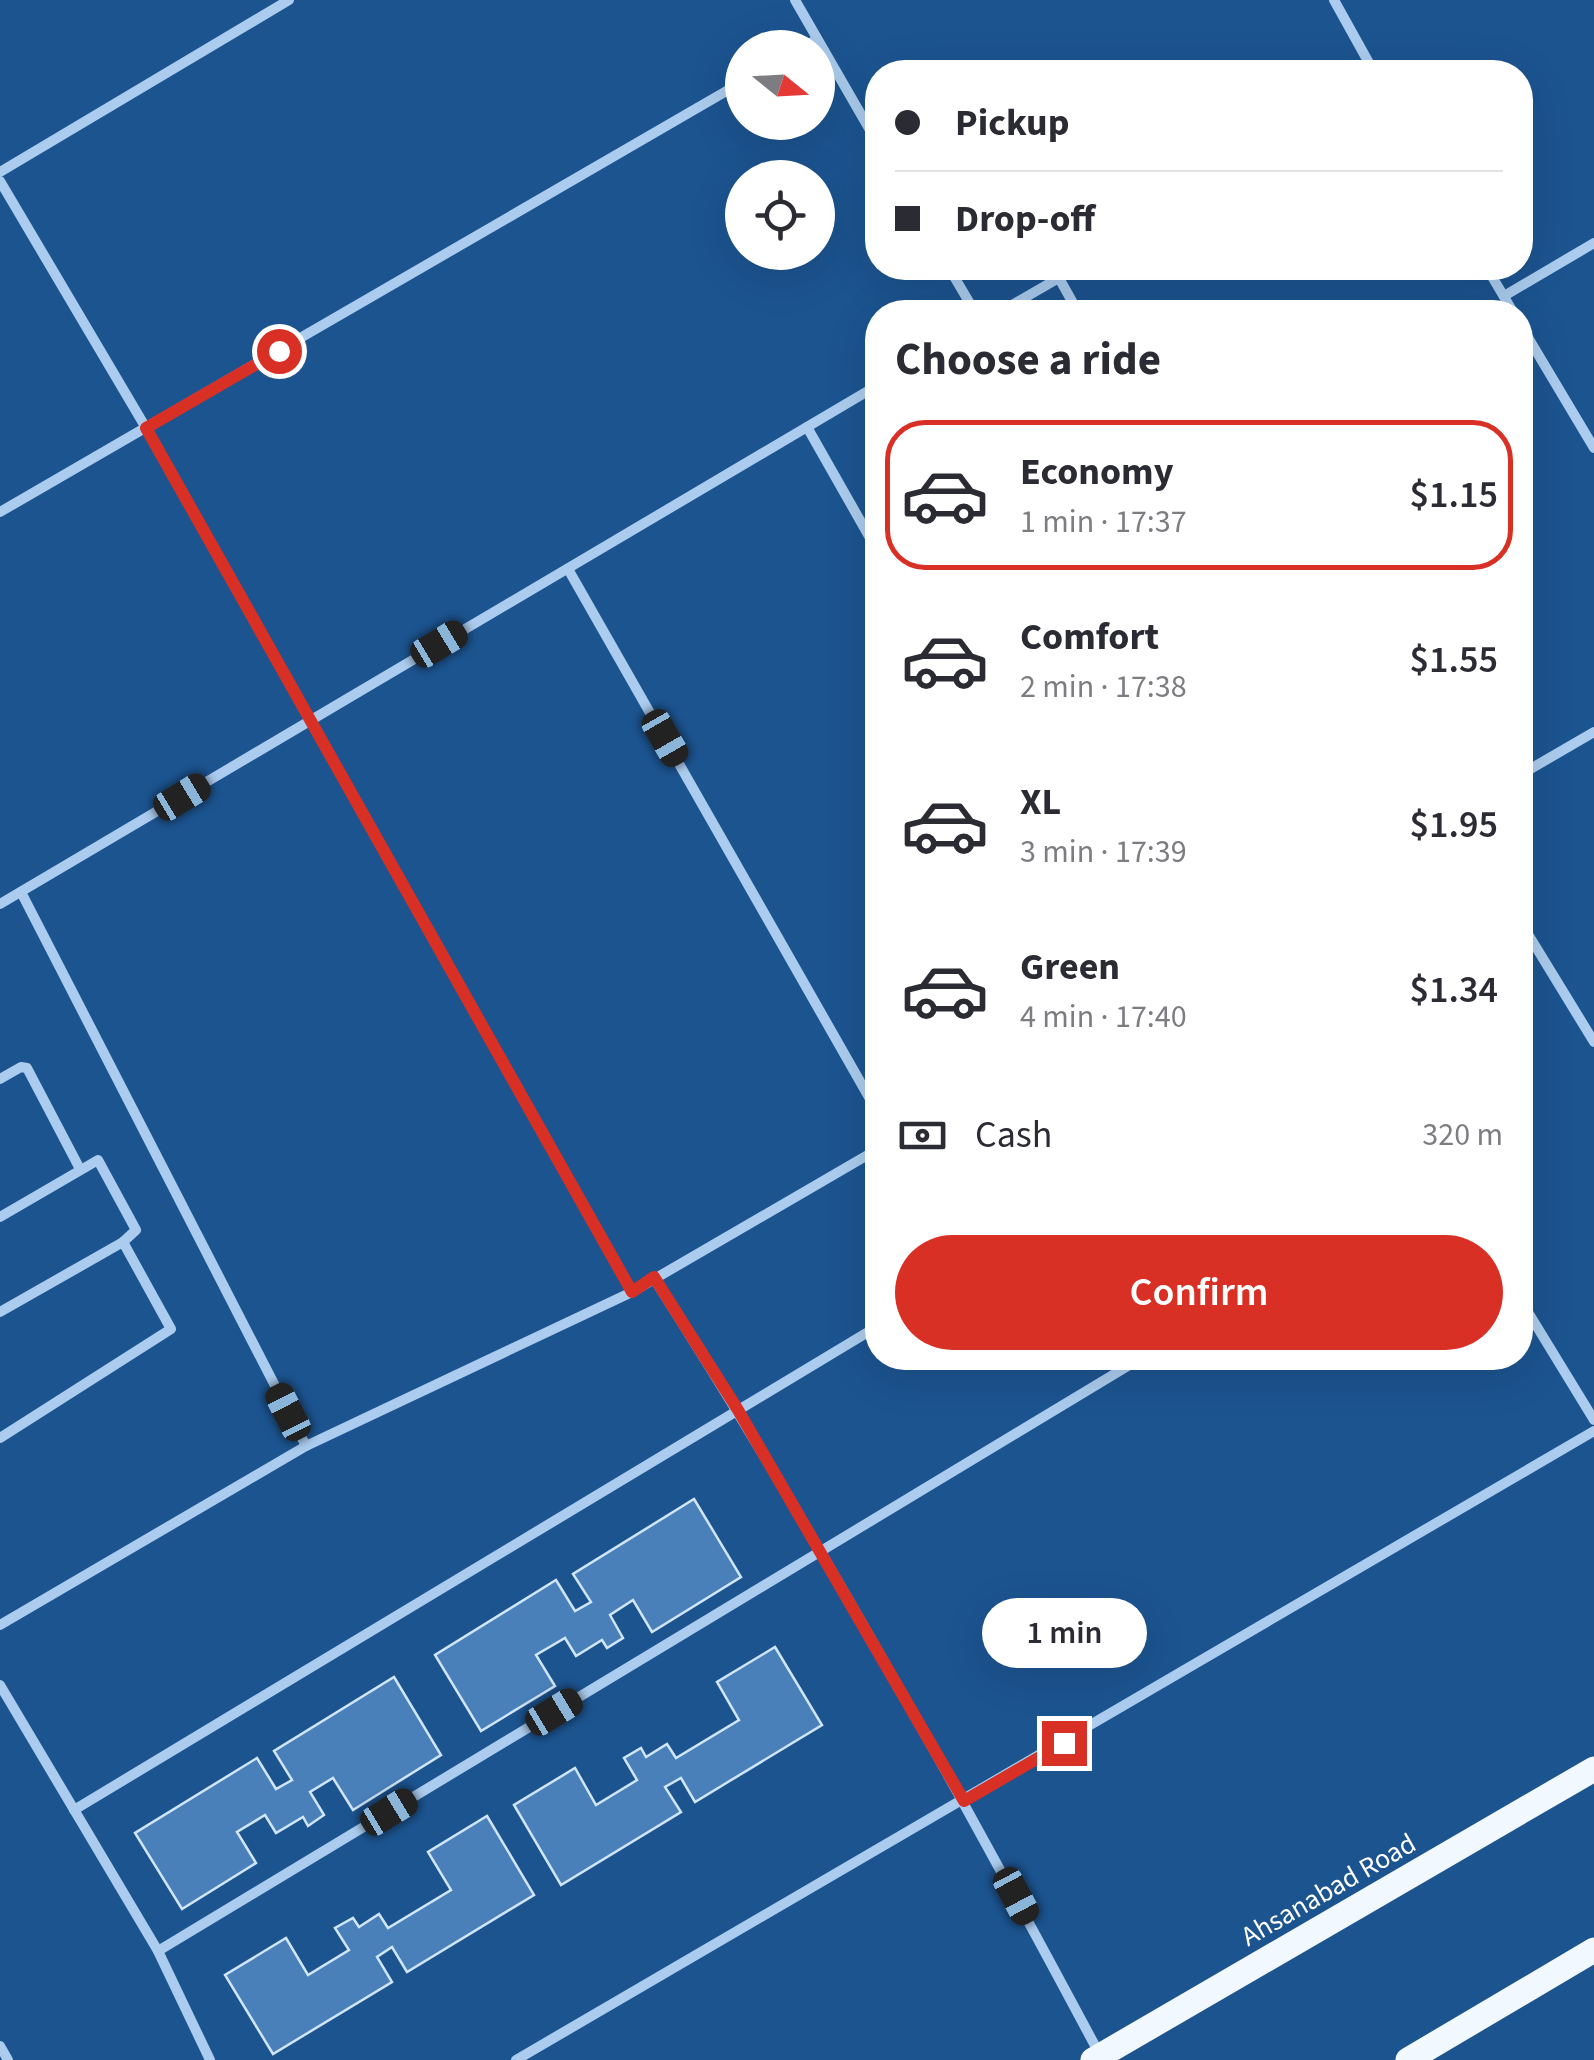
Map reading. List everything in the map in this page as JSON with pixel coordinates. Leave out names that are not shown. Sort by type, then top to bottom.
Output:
[{"type":"main road","name":"Ahsanabad Road","points":[[1097,2058],[1594,1769]]},
{"type":"main road","points":[[1408,2060],[1594,1950]]},
{"type":"street","points":[[0,172],[290,0]]},
{"type":"street","points":[[795,0],[812,30]]},
{"type":"street","points":[[1334,0],[1367,60]]},
{"type":"street","points":[[835,70],[865,122]]},
{"type":"street","points":[[0,512],[725,92]]},
{"type":"street","points":[[0,181],[146,428],[632,1292]]},
{"type":"street","points":[[1533,279],[1594,243]]},
{"type":"street","points":[[1021,300],[1056,280]]},
{"type":"street","points":[[1494,280],[1506,300]]},
{"type":"street","points":[[1504,296],[1531,280]]},
{"type":"street","points":[[1533,346],[1594,448]]},
{"type":"street","points":[[0,904],[865,393]]},
{"type":"street","points":[[807,426],[865,529]]},
{"type":"street","points":[[568,568],[865,1090]]},
{"type":"street","points":[[1533,767],[1594,732]]},
{"type":"street","points":[[21,892],[306,1446]]},
{"type":"street","points":[[1533,942],[1594,1042]]},
{"type":"street","points":[[0,1080],[21,1067],[26,1068],[80,1169]]},
{"type":"street","points":[[0,1624],[306,1446],[632,1292],[865,1156]]},
{"type":"street","points":[[0,1217],[80,1169],[100,1162],[135,1229],[123,1242],[0,1312]]},
{"type":"street","points":[[0,1438],[171,1329],[123,1242]]},
{"type":"street","points":[[654,1277],[738,1410],[964,1801],[1097,2058]]},
{"type":"street","points":[[1533,1320],[1594,1420]]},
{"type":"street","points":[[74,1810],[865,1334]]},
{"type":"street","points":[[158,1951],[1122,1370]]},
{"type":"street","points":[[516,2060],[1594,1431]]},
{"type":"street","points":[[0,1685],[158,1951],[210,2060]]},
{"type":"street","points":[[0,2046],[8,2060]]},
{"type":"building","points":[[694,1499],[741,1577],[652,1632],[633,1600],[610,1615],[623,1638],[607,1648],[602,1640],[576,1656],[565,1638],[536,1655],[555,1686],[481,1731],[435,1655],[556,1580],[575,1611],[591,1602],[573,1574]]},
{"type":"building","points":[[775,1647],[822,1725],[695,1802],[681,1778],[665,1787],[681,1812],[561,1885],[514,1805],[575,1768],[596,1805],[637,1780],[624,1758],[641,1748],[646,1757],[667,1744],[676,1758],[739,1720],[717,1682]]},
{"type":"building","points":[[394,1677],[441,1755],[353,1810],[333,1778],[310,1792],[324,1815],[308,1826],[303,1817],[276,1833],[265,1815],[237,1832],[256,1863],[182,1909],[135,1833],[257,1758],[276,1789],[292,1780],[274,1751]]},
{"type":"building","points":[[487,1816],[534,1895],[407,1972],[392,1947],[377,1957],[392,1982],[273,2054],[225,1975],[286,1938],[308,1975],[349,1950],[335,1928],[353,1918],[359,1927],[379,1914],[388,1928],[451,1890],[428,1852]]},
{"type":"route","points":[[279,351],[146,428],[632,1292],[654,1277],[738,1410],[964,1801],[1064,1743]]}]
